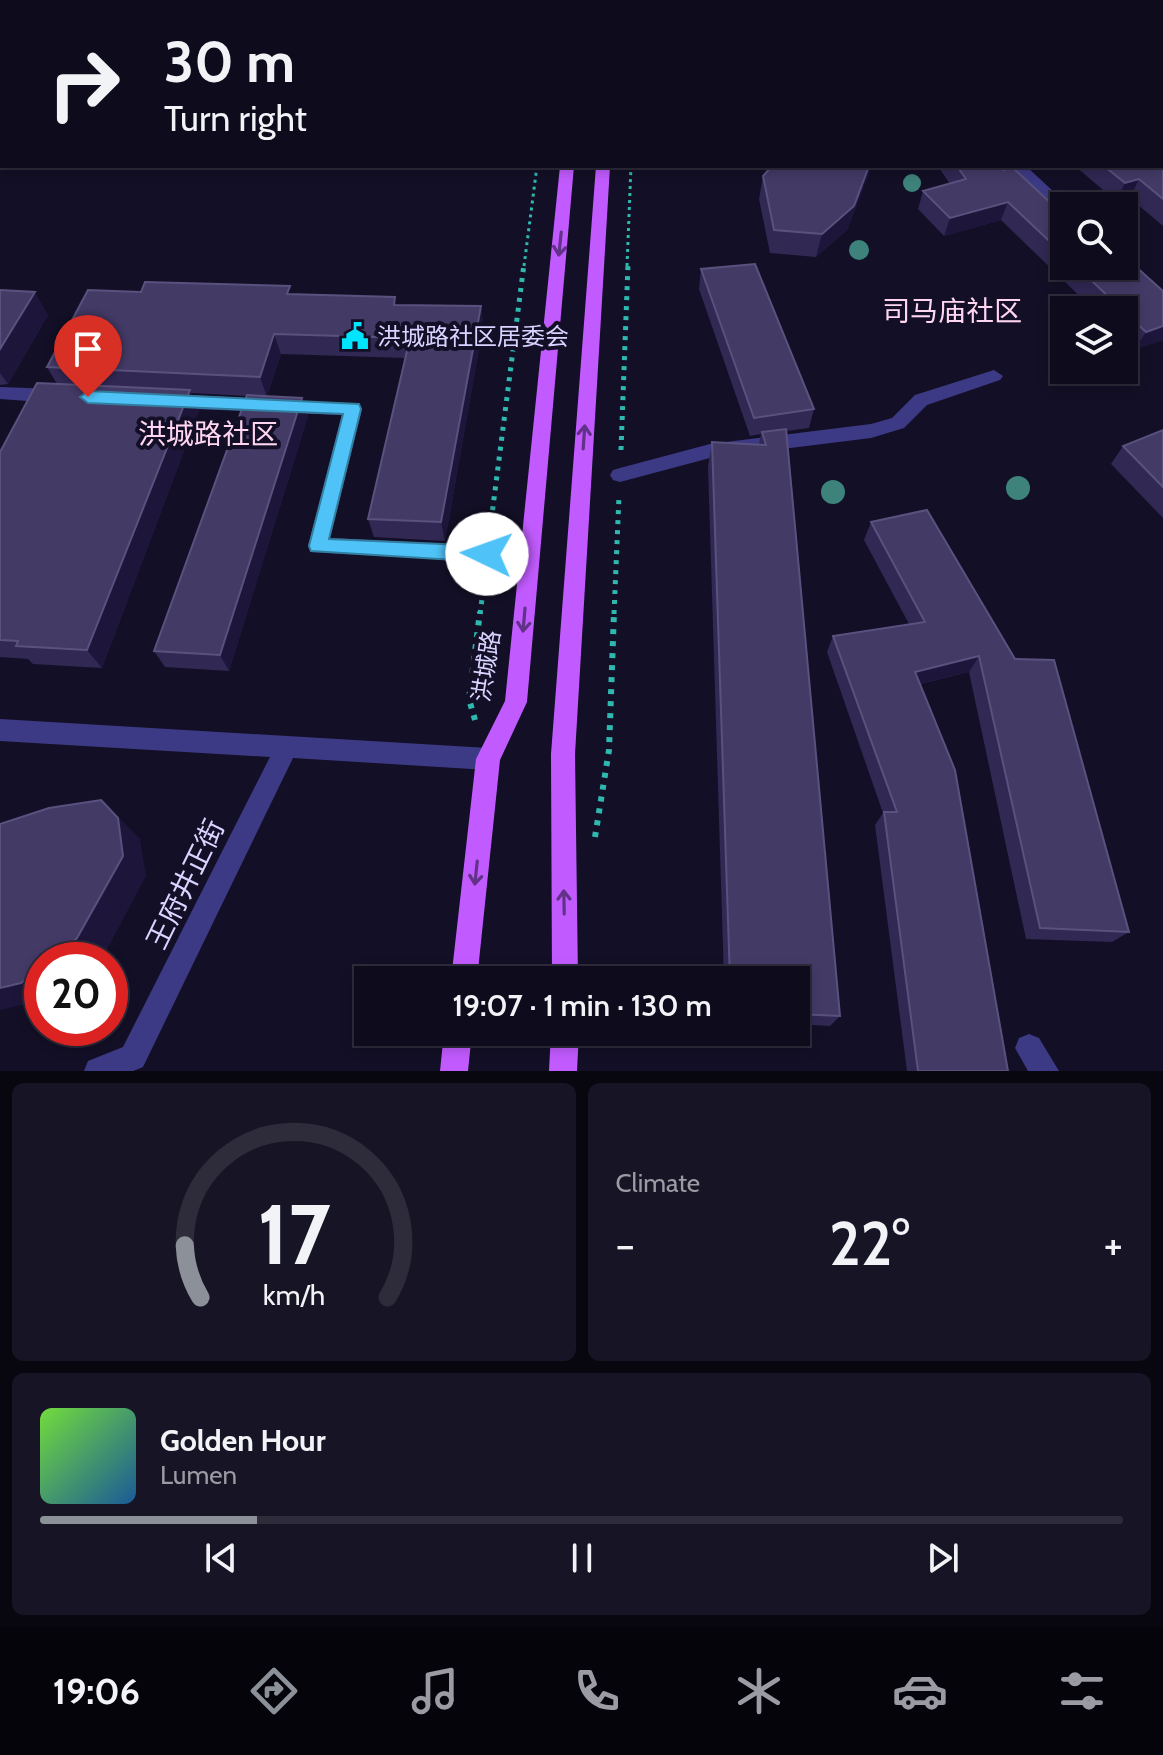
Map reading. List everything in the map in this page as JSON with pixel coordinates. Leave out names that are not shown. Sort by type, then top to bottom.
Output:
[{"type":"main road","name":"洪城路","points":[[466,966],[488,759],[516,702],[567,168]]},
{"type":"main road","points":[[565,966],[563,754],[603,168]]},
{"type":"main road","points":[[454,1071],[457,1046]]},
{"type":"main road","points":[[563,1071],[564,1046]]},
{"type":"street","points":[[1019,168],[1050,196]]},
{"type":"street","points":[[620,475],[710,451],[871,431],[898,423],[921,400],[994,376]]},
{"type":"street","points":[[0,393],[77,397]]},
{"type":"street","points":[[153,400],[353,409],[318,546],[530,556]]},
{"type":"street","points":[[0,730],[488,759]]},
{"type":"street","name":"王府井正街","points":[[98,1071],[133,1057],[287,747]]},
{"type":"street","points":[[1029,1048],[1045,1071]]},
{"type":"path","points":[[488,759],[469,699],[537,168]]},
{"type":"path","points":[[595,842],[609,750],[631,168]]},
{"type":"building","points":[[770,168],[868,168],[854,206],[822,234],[774,230],[763,176]]},
{"type":"building","points":[[958,168],[1013,168],[1050,202],[1050,242],[1008,202],[950,218],[923,191],[966,179]]},
{"type":"building","points":[[1106,168],[1163,168],[1163,199],[1139,179],[1125,183]]},
{"type":"building","points":[[755,264],[814,409],[754,418],[701,269]]},
{"type":"building","points":[[1138,269],[1163,291],[1163,326],[1146,332],[1138,324],[1138,296],[1108,296],[1091,280],[1138,280]]},
{"type":"building","points":[[145,282],[290,286],[287,294],[395,297],[394,305],[481,306],[441,522],[368,519],[410,338],[274,334],[260,377],[47,367],[88,290],[141,292]]},
{"type":"building","points":[[0,290],[35,292],[0,349]]},
{"type":"building","points":[[37,383],[190,390],[87,650],[16,646],[18,641],[0,640],[0,452]]},
{"type":"building","points":[[247,395],[302,398],[220,655],[154,651]]},
{"type":"building","points":[[786,429],[840,1016],[810,1015],[810,966],[730,966],[712,442],[766,445],[762,432]]},
{"type":"building","points":[[1163,430],[1163,487],[1123,446]]},
{"type":"building","points":[[927,510],[1015,659],[1054,660],[1129,932],[1040,928],[979,656],[915,672],[955,770],[1008,1071],[918,1071],[884,812],[897,812],[833,636],[925,622],[871,522]]},
{"type":"building","points":[[101,800],[118,818],[123,856],[77,938],[72,942],[24,942],[24,981],[0,988],[0,824],[49,808]]},
{"type":"place","name":"洪城路社区居委会","points":[[355,336]]},
{"type":"district","name":"司马庙社区","points":[[952,311]]},
{"type":"district","name":"洪城路社区","points":[[208,434]]},
{"type":"route","points":[[88,397],[353,409],[318,546],[487,554]]}]
